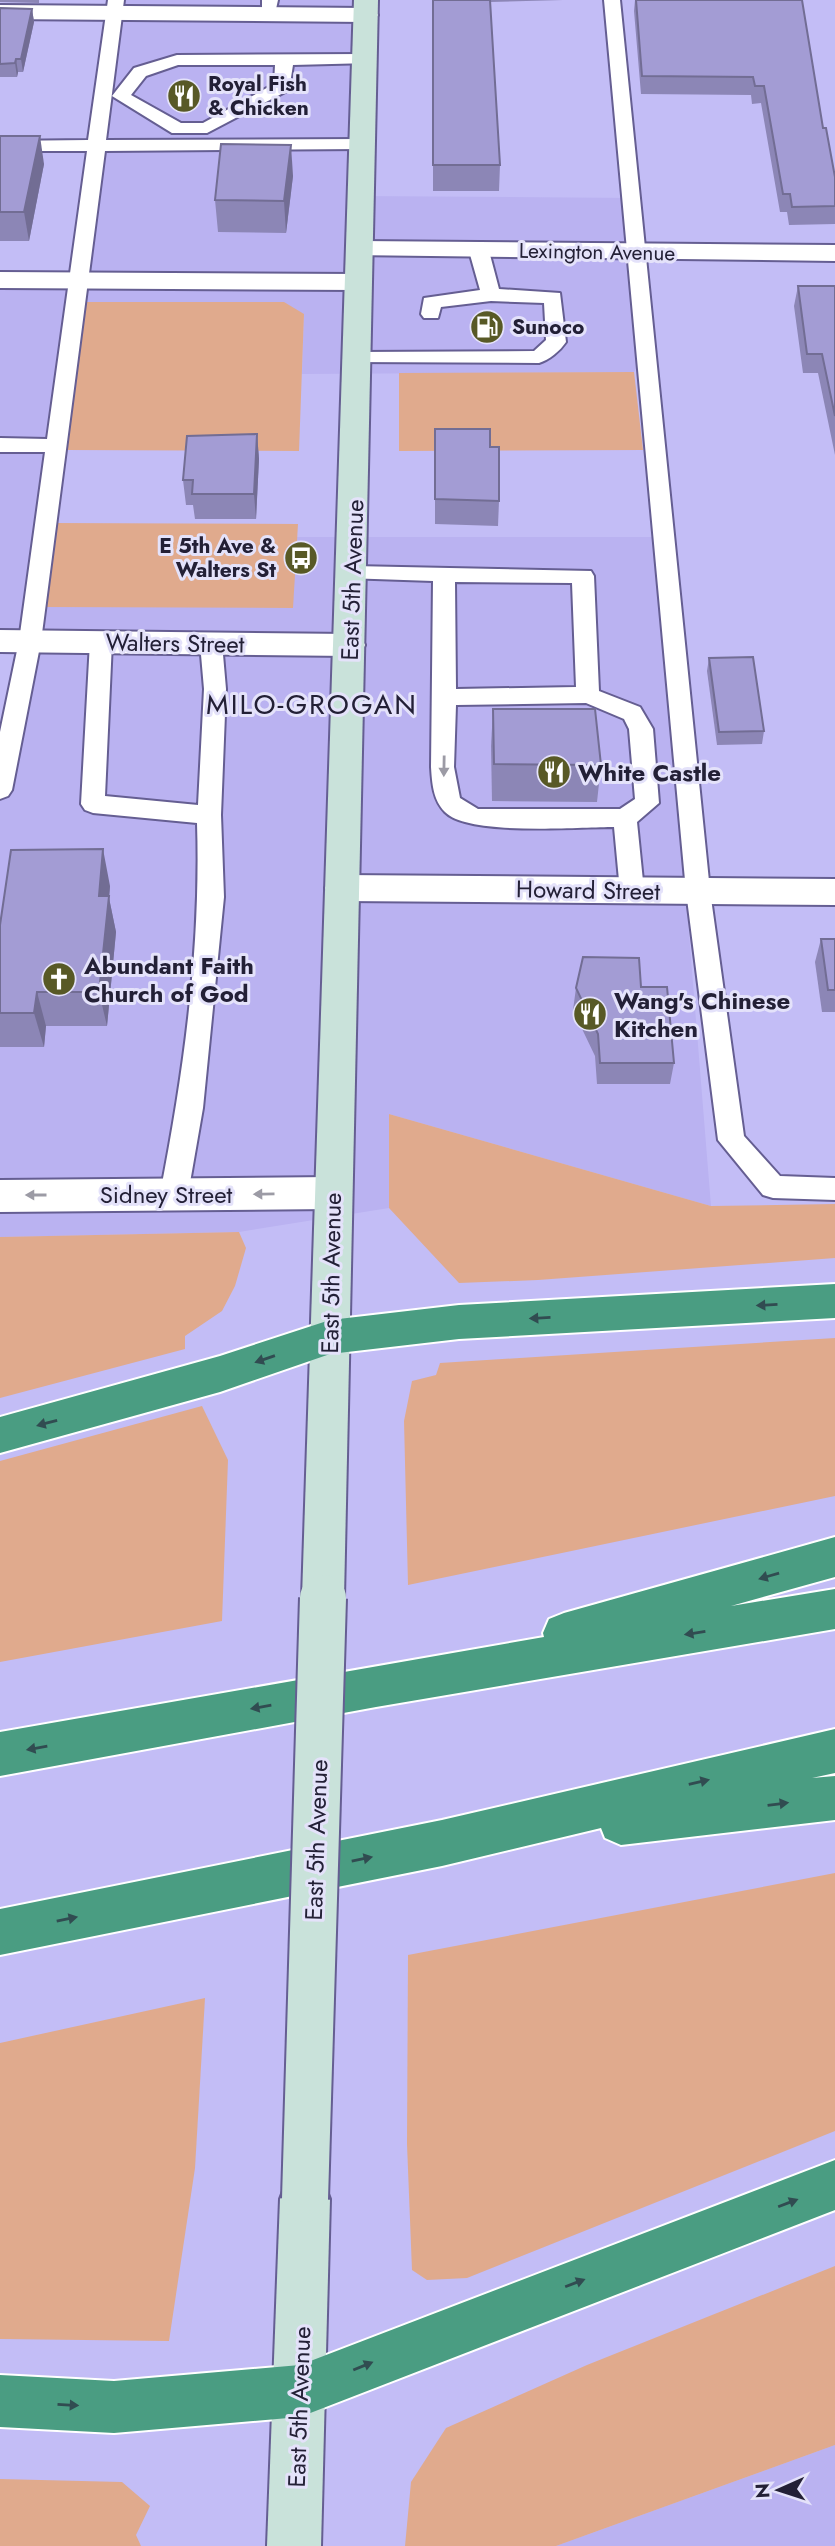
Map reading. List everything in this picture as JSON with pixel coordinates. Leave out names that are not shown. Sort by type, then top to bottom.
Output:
[{"type":"highway","points":[[0,1435],[220,1374],[330,1337],[459,1322],[835,1301]]},
{"type":"highway","points":[[376,1686],[835,1557]]},
{"type":"highway","points":[[0,1754],[376,1686],[835,1609]]},
{"type":"highway","points":[[0,1932],[442,1843],[835,1751]]},
{"type":"highway","points":[[442,1843],[835,1798]]},
{"type":"highway","points":[[0,2401],[114,2407],[300,2391],[835,2185]]},
{"type":"main road","name":"East 5th Avenue","points":[[294,2546],[328,1423],[341,888],[353,573],[366,7]]},
{"type":"street","points":[[0,12],[115,7],[366,7]]},
{"type":"street","name":"Lexington Avenue","points":[[359,249],[835,253]]},
{"type":"street","points":[[0,280],[358,282]]},
{"type":"street","name":"Walters Street","points":[[15,641],[350,645]]},
{"type":"street","name":"Howard Street","points":[[341,888],[835,892]]},
{"type":"street","name":"Sidney Street","points":[[0,1196],[332,1193]]},
{"type":"lane","points":[[612,0],[698,891],[731,1140],[773,1187],[835,1189]]},
{"type":"lane","points":[[0,790],[15,641],[57,446],[115,7]]},
{"type":"lane","points":[[284,60],[284,86],[207,128],[178,129],[121,96],[140,72],[177,60],[365,59]]},
{"type":"lane","points":[[0,146],[363,144]]},
{"type":"lane","points":[[479,251],[502,302]]},
{"type":"lane","points":[[357,358],[431,349],[512,349],[539,357],[556,342],[553,297],[470,306],[431,302],[431,314]]},
{"type":"lane","points":[[0,445],[57,446]]},
{"type":"lane","points":[[353,573],[583,576],[589,695]]},
{"type":"lane","points":[[444,575],[444,783],[449,801],[460,812],[478,818],[625,818],[647,803],[640,729],[632,713],[589,695],[445,697]]},
{"type":"lane","points":[[101,642],[93,804],[209,815]]},
{"type":"lane","points":[[174,1194],[190,1108],[212,897],[209,815],[215,689],[211,643]]},
{"type":"lane","points":[[625,818],[632,891]]},
{"type":"shaded area","points":[[117,0],[362,0],[356,196],[634,198],[643,357],[634,372],[302,374],[304,314],[84,302],[52,523],[292,608],[297,537],[657,537],[711,1206],[389,1114],[389,1208],[239,1232],[0,1237],[0,793],[26,638],[0,637],[0,282],[86,283]]},
{"type":"shaded area","points":[[83,302],[284,302],[304,314],[299,451],[65,450]]},
{"type":"shaded area","points":[[634,372],[643,450],[399,451],[399,373]]},
{"type":"shaded area","points":[[52,523],[298,524],[293,608],[39,607]]},
{"type":"shaded area","points":[[389,1114],[711,1206],[835,1204],[835,1258],[538,1280],[459,1283],[389,1208]]},
{"type":"shaded area","points":[[239,1232],[246,1248],[235,1286],[222,1311],[185,1336],[185,1349],[0,1398],[0,1237]]},
{"type":"shaded area","points":[[835,1338],[835,1496],[408,1585],[404,1421],[412,1381],[436,1375],[440,1363]]},
{"type":"shaded area","points":[[202,1406],[228,1460],[222,1621],[0,1662],[0,1461]]},
{"type":"shaded area","points":[[835,1873],[835,2131],[467,2278],[427,2280],[412,2270],[407,2144],[408,1955]]},
{"type":"shaded area","points":[[205,1998],[195,2168],[169,2341],[0,2339],[0,2043]]},
{"type":"shaded area","points":[[835,2266],[835,2445],[556,2546],[405,2546],[411,2482],[446,2428],[587,2365]]},
{"type":"shaded area","points":[[835,2445],[835,2546],[556,2546]]},
{"type":"shaded area","points":[[0,2479],[122,2482],[150,2506],[136,2535],[141,2546],[0,2546]]},
{"type":"building","points":[[433,0],[490,0],[500,165],[433,165]]},
{"type":"building","points":[[636,0],[802,0],[823,128],[826,128],[835,177],[835,206],[792,207],[790,194],[783,194],[764,86],[755,86],[753,77],[642,76]]},
{"type":"building","points":[[0,8],[32,9],[21,59],[16,59],[15,63],[0,64]]},
{"type":"building","points":[[0,136],[40,136],[24,212],[0,212]]},
{"type":"building","points":[[221,144],[291,145],[284,201],[215,200]]},
{"type":"building","points":[[798,286],[835,286],[835,416],[822,354],[807,354]]},
{"type":"building","points":[[435,429],[490,429],[490,447],[499,447],[499,501],[435,499]]},
{"type":"building","points":[[257,434],[254,494],[192,494],[193,480],[183,480],[187,436]]},
{"type":"building","points":[[753,657],[764,731],[719,732],[709,658]]},
{"type":"building","points":[[493,709],[595,709],[601,765],[494,764]]},
{"type":"building","name":"Abundant Faith Church of God","points":[[103,849],[99,896],[109,896],[99,992],[37,992],[34,1013],[0,1013],[0,925],[11,850]]},
{"type":"building","points":[[821,939],[835,939],[835,990],[828,990]]},
{"type":"building","points":[[583,957],[639,958],[641,987],[667,987],[674,1063],[600,1063],[598,1034],[576,988]]},
{"type":"place","name":"Royal Fish & Chicken","points":[[184,96]]},
{"type":"place","name":"Sunoco","points":[[487,327]]},
{"type":"place","name":"E 5th Ave & Walters St","points":[[301,558]]},
{"type":"place","name":"White Castle","points":[[554,772]]},
{"type":"place","name":"Abundant Faith Church of God","points":[[59,979]]},
{"type":"place","name":"Wang's Chinese Kitchen","points":[[590,1014]]},
{"type":"district","name":"MILO-GROGAN","points":[[312,704]]}]
